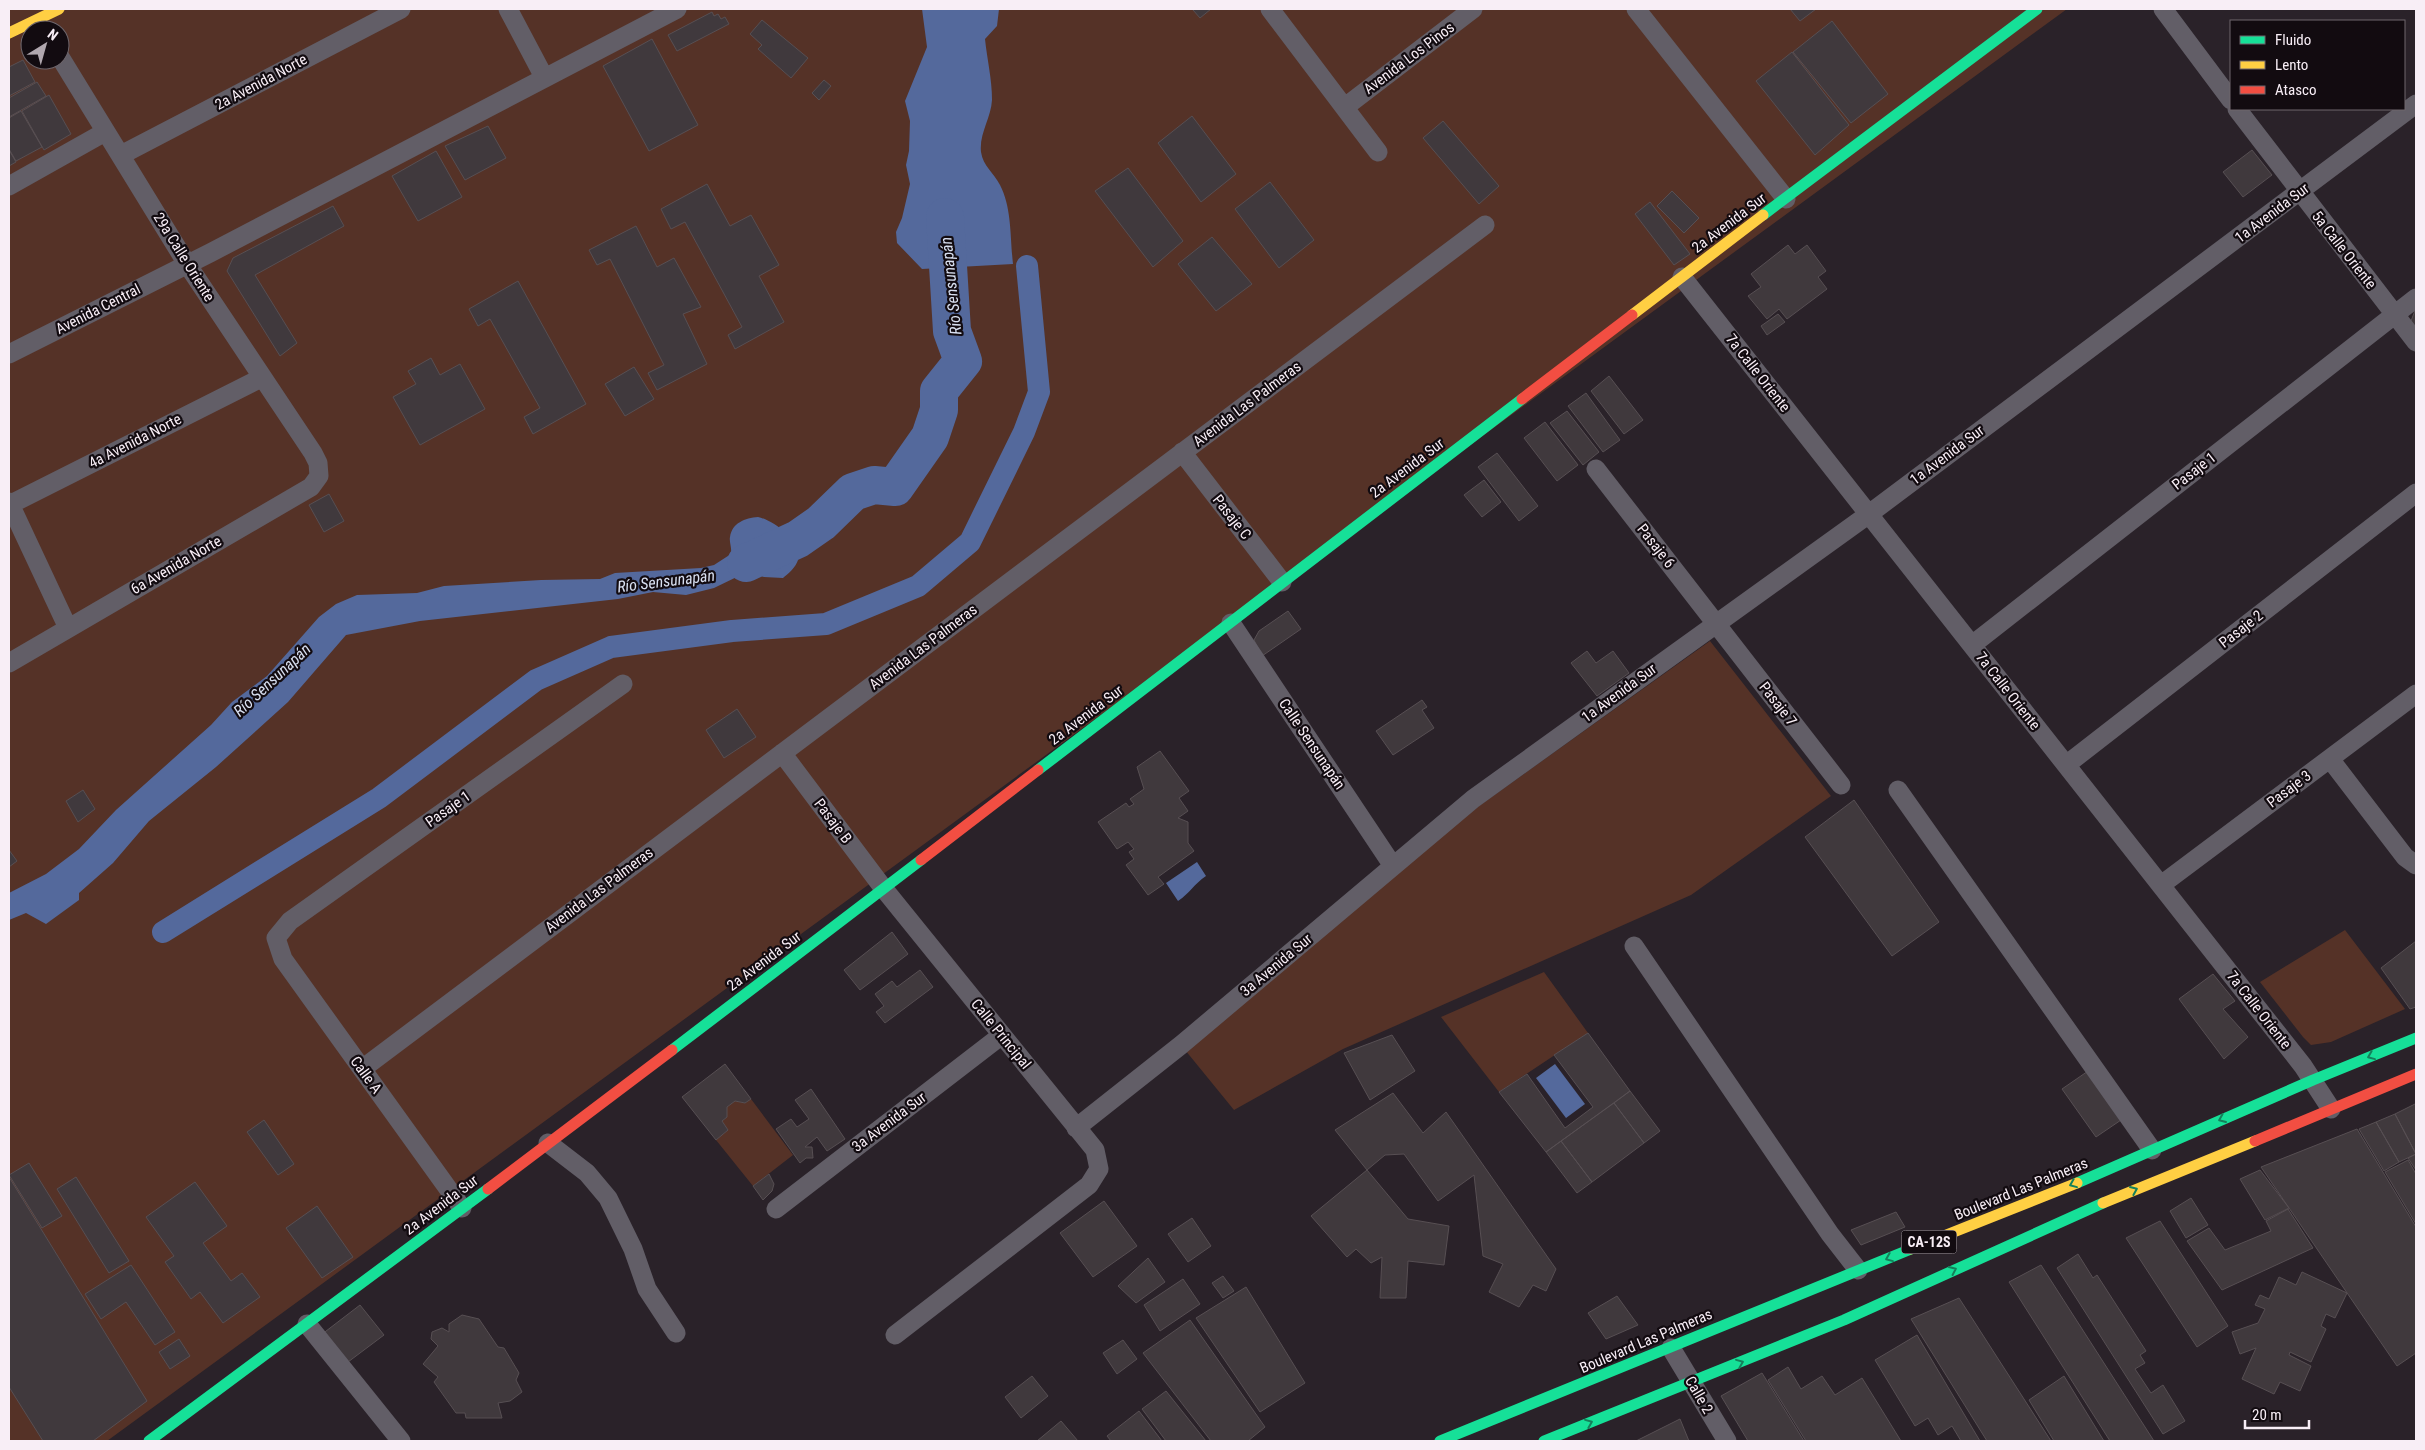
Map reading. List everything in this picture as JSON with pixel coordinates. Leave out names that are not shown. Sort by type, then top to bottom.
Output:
[{"type":"street","points":[[46,20],[59,9]]},
{"type":"street","name":"2a Avenida Norte","points":[[121,155],[401,9]]},
{"type":"street","points":[[508,9],[544,77]]},
{"type":"street","name":"Avenida Central","points":[[9,354],[188,264],[676,9]]},
{"type":"street","points":[[1270,9],[1378,152]]},
{"type":"street","name":"Avenida Los Pinos","points":[[1345,107],[1473,9]]},
{"type":"street","points":[[1636,9],[1786,199]]},
{"type":"street","name":"2a Avenida Sur","points":[[149,1441],[462,1208],[884,889],[1282,582],[2037,9]]},
{"type":"street","points":[[2163,9],[2230,99]]},
{"type":"street","name":"29a Calle Oriente","points":[[68,70],[188,264],[261,378],[313,453]]},
{"type":"street","name":"1a Avenida Sur","points":[[1473,799],[1869,514],[2416,104]]},
{"type":"street","name":"5a Calle Oriente","points":[[2238,110],[2416,342]]},
{"type":"street","points":[[9,186],[105,132]]},
{"type":"street","name":"Avenida Las Palmeras","points":[[362,1069],[1484,225]]},
{"type":"street","name":"7a Calle Oriente","points":[[1682,277],[2161,885],[2313,1080],[2331,1108]]},
{"type":"street","name":"Pasaje 1","points":[[1972,645],[2416,298]]},
{"type":"street","name":"4a Avenida Norte","points":[[9,504],[261,378]]},
{"type":"street","name":"Pasaje C","points":[[1182,452],[1282,582]]},
{"type":"street","name":"6a Avenida Norte","points":[[9,663],[311,487],[319,476],[318,463],[313,453]]},
{"type":"street","name":"Pasaje 6","points":[[1596,469],[1716,623]]},
{"type":"street","name":"Pasaje 2","points":[[2066,765],[2416,493]]},
{"type":"street","points":[[9,504],[68,628]]},
{"type":"street","name":"Calle Sensunapán","points":[[1231,623],[1393,866]]},
{"type":"street","name":"Pasaje 7","points":[[1716,623],[1841,785]]},
{"type":"street","name":"Pasaje 1","points":[[276,938],[290,921],[623,684]]},
{"type":"street","name":"Pasaje 3","points":[[2161,885],[2416,694]]},
{"type":"street","name":"Pasaje B","points":[[782,753],[884,889]]},
{"type":"street","points":[[2330,759],[2405,856],[2416,865]]},
{"type":"street","points":[[1898,790],[2152,1150]]},
{"type":"street","name":"3a Avenida Sur","points":[[1076,1128],[1181,1045],[1473,799]]},
{"type":"street","name":"Calle Principal","points":[[884,889],[1095,1150],[1099,1169],[1089,1185],[895,1335]]},
{"type":"street","name":"Calle A","points":[[276,938],[283,959],[462,1208]]},
{"type":"street","points":[[1634,946],[1825,1226],[1858,1270]]},
{"type":"street","name":"3a Avenida Sur","points":[[776,1209],[1002,1035]]},
{"type":"street","name":"Boulevard Las Palmeras","points":[[1440,1441],[1858,1270],[2106,1172],[2313,1080],[2416,1038]]},
{"type":"street","points":[[1544,1441],[1844,1320],[2063,1220],[2416,1074]]},
{"type":"street","points":[[548,1143],[587,1173],[608,1198],[633,1248],[648,1288],[676,1333]]},
{"type":"street","points":[[307,1324],[401,1441]]},
{"type":"street","name":"Calle 2","points":[[1671,1348],[1727,1441]]},
{"type":"shaded area","points":[[9,9],[2067,9],[107,1441],[9,1441]]},
{"type":"shaded area","points":[[1710,641],[1831,796],[1691,895],[1343,1049],[1234,1110],[1181,1045],[1479,806]]},
{"type":"shaded area","points":[[2345,930],[2405,1009],[2331,1042],[2311,1045],[2260,982]]},
{"type":"shaded area","points":[[1544,972],[1588,1033],[1499,1092],[1441,1017]]},
{"type":"shaded area","points":[[751,1099],[793,1155],[753,1186],[716,1140],[728,1130],[722,1121],[727,1117],[727,1107],[735,1101],[745,1103]]},
{"type":"water","points":[[922,9],[999,9],[997,26],[985,39],[992,100],[982,139],[981,152],[986,165],[998,181],[1007,203],[1013,264],[922,269],[897,243],[896,232],[902,218],[910,184],[906,165],[909,151],[910,121],[905,101],[927,47]]},
{"type":"water","points":[[758,517],[779,527],[796,546],[798,553],[797,563],[783,578],[764,577],[747,572],[714,588],[686,595],[653,592],[618,599],[420,621],[346,635],[288,702],[216,767],[149,821],[113,863],[79,893],[79,900],[46,924],[26,913],[9,920],[9,893],[46,874],[79,849],[116,810],[211,725],[232,702],[267,676],[319,617],[336,604],[357,595],[417,593],[444,586],[541,580],[600,579],[615,573],[701,568],[714,565],[731,554],[730,539],[733,528],[744,520]]},
{"type":"water","points":[[1197,862],[1206,876],[1178,901],[1166,883]]},
{"type":"water","points":[[1555,1064],[1585,1104],[1566,1118],[1536,1078]]},
{"type":"building","points":[[1211,9],[1200,18],[1193,10]]},
{"type":"building","points":[[1790,9],[1816,9],[1800,21]]},
{"type":"building","points":[[712,12],[714,16],[718,14],[721,19],[725,17],[729,24],[677,51],[668,35]]},
{"type":"building","points":[[762,20],[808,58],[791,78],[758,49],[762,45],[750,34]]},
{"type":"building","points":[[1832,21],[1888,94],[1851,123],[1793,52]]},
{"type":"building","points":[[652,39],[698,125],[649,151],[603,66]]},
{"type":"building","points":[[1792,52],[1849,125],[1815,155],[1756,81]]},
{"type":"building","points":[[20,62],[20,70],[28,70],[35,82],[9,96],[9,67]]},
{"type":"building","points":[[824,80],[831,86],[819,100],[812,93]]},
{"type":"building","points":[[37,82],[46,96],[9,117],[9,98]]},
{"type":"building","points":[[49,95],[71,134],[44,150],[22,111]]},
{"type":"building","points":[[21,111],[42,147],[16,161],[9,149],[9,118]]},
{"type":"building","points":[[1192,116],[1236,174],[1201,202],[1158,143]]},
{"type":"building","points":[[1443,121],[1499,186],[1479,204],[1423,138]]},
{"type":"building","points":[[488,126],[506,158],[465,180],[445,146]]},
{"type":"building","points":[[9,150],[16,162],[9,166]]},
{"type":"building","points":[[2252,150],[2272,175],[2243,197],[2223,172]]},
{"type":"building","points":[[436,151],[462,197],[418,221],[392,176]]},
{"type":"building","points":[[1128,168],[1183,241],[1153,267],[1095,191]]},
{"type":"building","points":[[1270,182],[1314,240],[1279,268],[1235,209]]},
{"type":"building","points":[[707,184],[730,226],[751,215],[779,265],[759,276],[784,322],[735,349],[728,335],[742,327],[685,222],[671,229],[661,209]]},
{"type":"building","points":[[1672,191],[1699,218],[1684,233],[1657,206]]},
{"type":"building","points":[[1650,202],[1690,254],[1674,265],[1635,214]]},
{"type":"building","points":[[333,206],[344,226],[255,275],[297,343],[280,356],[227,271],[233,258]]},
{"type":"building","points":[[636,226],[657,267],[674,258],[701,307],[683,314],[707,364],[657,390],[648,373],[664,365],[610,259],[597,265],[589,250]]},
{"type":"building","points":[[1212,237],[1252,284],[1216,311],[1178,264]]},
{"type":"building","points":[[1788,245],[1795,254],[1807,245],[1826,271],[1818,277],[1827,289],[1787,319],[1779,309],[1767,319],[1748,296],[1761,287],[1751,274]]},
{"type":"building","points":[[518,281],[586,404],[533,434],[524,417],[540,408],[490,319],[478,326],[469,309]]},
{"type":"building","points":[[2416,308],[2416,329],[2411,321]]},
{"type":"building","points":[[1778,314],[1785,322],[1767,335],[1761,326]]},
{"type":"building","points":[[431,358],[440,375],[460,364],[485,409],[420,445],[393,397],[416,384],[408,371]]},
{"type":"building","points":[[634,367],[654,399],[625,416],[605,384]]},
{"type":"building","points":[[1609,376],[1643,420],[1624,434],[1591,391]]},
{"type":"building","points":[[1586,393],[1620,440],[1603,452],[1568,406]]},
{"type":"building","points":[[1567,411],[1599,452],[1583,465],[1550,423]]},
{"type":"building","points":[[1545,422],[1578,465],[1557,481],[1524,438]]},
{"type":"building","points":[[1497,453],[1538,506],[1519,521],[1478,467]]},
{"type":"building","points":[[1484,480],[1501,502],[1482,517],[1464,495]]},
{"type":"building","points":[[329,494],[344,521],[324,532],[309,505]]},
{"type":"building","points":[[1288,611],[1301,629],[1262,656],[1254,640],[1259,631]]},
{"type":"building","points":[[1587,651],[1596,663],[1613,651],[1629,673],[1597,696],[1571,663]]},
{"type":"building","points":[[1422,700],[1427,707],[1422,710],[1434,728],[1393,755],[1376,731]]},
{"type":"building","points":[[737,709],[756,737],[724,758],[706,730]]},
{"type":"building","points":[[1160,751],[1189,791],[1179,798],[1188,811],[1178,818],[1188,822],[1188,843],[1194,851],[1158,877],[1164,884],[1148,895],[1126,865],[1134,859],[1129,852],[1134,849],[1128,842],[1117,849],[1098,822],[1126,803],[1129,807],[1134,804],[1130,799],[1144,789],[1137,767]]},
{"type":"building","points":[[83,790],[95,809],[78,822],[66,801]]},
{"type":"building","points":[[1854,800],[1939,922],[1892,956],[1805,837]]},
{"type":"building","points":[[9,850],[17,861],[9,867]]},
{"type":"building","points":[[892,932],[908,954],[860,990],[844,970]]},
{"type":"building","points":[[2416,941],[2416,1007],[2410,1009],[2381,968]]},
{"type":"building","points":[[920,970],[933,987],[885,1023],[876,1012],[884,1006],[875,994],[892,981],[897,987]]},
{"type":"building","points":[[2213,974],[2235,1001],[2223,1009],[2248,1037],[2224,1059],[2179,999]]},
{"type":"building","points":[[1588,1033],[1630,1091],[1546,1152],[1499,1092],[1527,1074],[1565,1128],[1593,1107],[1554,1055]]},
{"type":"building","points":[[1392,1035],[1415,1071],[1370,1100],[1344,1053]]},
{"type":"building","points":[[725,1064],[751,1099],[745,1103],[735,1101],[727,1107],[727,1117],[722,1121],[728,1130],[716,1140],[682,1097]]},
{"type":"building","points":[[2091,1069],[2124,1118],[2096,1137],[2062,1089]]},
{"type":"building","points":[[811,1089],[845,1139],[827,1151],[817,1137],[805,1147],[812,1147],[813,1158],[806,1158],[800,1163],[776,1129],[791,1119],[797,1127],[809,1119],[795,1100]]},
{"type":"building","points":[[1630,1091],[1660,1131],[1644,1143],[1614,1103]]},
{"type":"building","points":[[1393,1093],[1423,1133],[1446,1112],[1556,1269],[1546,1291],[1533,1285],[1519,1307],[1489,1292],[1503,1264],[1483,1256],[1474,1175],[1438,1201],[1404,1154],[1385,1155],[1367,1170],[1335,1130]]},
{"type":"building","points":[[1614,1103],[1644,1143],[1592,1182],[1561,1141]]},
{"type":"building","points":[[2416,1105],[2416,1154],[2395,1114]]},
{"type":"building","points":[[2395,1114],[2416,1154],[2399,1162],[2376,1122]]},
{"type":"building","points":[[264,1120],[294,1164],[278,1175],[247,1132]]},
{"type":"building","points":[[2376,1122],[2399,1162],[2384,1171],[2359,1129]]},
{"type":"building","points":[[2357,1129],[2416,1227],[2416,1353],[2397,1366],[2261,1167]]},
{"type":"building","points":[[1561,1141],[1592,1182],[1577,1193],[1546,1152]]},
{"type":"building","points":[[2416,1154],[2416,1170],[2408,1158]]},
{"type":"building","points":[[2408,1160],[2416,1174],[2416,1224],[2385,1172]]},
{"type":"building","points":[[29,1163],[62,1216],[42,1228],[9,1175]]},
{"type":"building","points":[[1367,1170],[1408,1219],[1449,1226],[1444,1265],[1408,1261],[1406,1298],[1380,1298],[1382,1257],[1371,1263],[1356,1249],[1347,1257],[1311,1216]]},
{"type":"building","points":[[2260,1170],[2289,1208],[2265,1220],[2240,1179]]},
{"type":"building","points":[[769,1174],[774,1184],[772,1191],[763,1200],[753,1186]]},
{"type":"building","points":[[9,1177],[147,1401],[93,1441],[43,1441],[9,1387]]},
{"type":"building","points":[[76,1177],[129,1261],[109,1273],[57,1189]]},
{"type":"building","points":[[195,1182],[227,1226],[203,1243],[231,1281],[242,1273],[260,1297],[223,1323],[200,1292],[191,1299],[165,1262],[174,1256],[146,1217]]},
{"type":"building","points":[[2191,1198],[2208,1225],[2186,1238],[2170,1211]]},
{"type":"building","points":[[1104,1201],[1137,1246],[1093,1277],[1060,1233]]},
{"type":"building","points":[[317,1206],[353,1257],[322,1278],[286,1228]]},
{"type":"building","points":[[2288,1209],[2313,1248],[2222,1290],[2187,1241],[2209,1228],[2225,1250],[2271,1231],[2266,1221]]},
{"type":"building","points":[[1896,1212],[1905,1227],[1861,1245],[1851,1230]]},
{"type":"building","points":[[1192,1218],[1211,1246],[1188,1262],[1168,1234]]},
{"type":"building","points":[[2160,1221],[2228,1326],[2197,1347],[2126,1238]]},
{"type":"building","points":[[2078,1254],[2093,1278],[2097,1275],[2146,1351],[2140,1355],[2145,1363],[2135,1369],[2151,1393],[2163,1385],[2185,1421],[2163,1434],[2057,1268]]},
{"type":"building","points":[[1148,1258],[1165,1282],[1136,1303],[1118,1286]]},
{"type":"building","points":[[131,1265],[175,1332],[155,1345],[126,1302],[101,1319],[85,1294]]},
{"type":"building","points":[[2041,1265],[2154,1441],[2110,1441],[2009,1282]]},
{"type":"building","points":[[2302,1272],[2347,1293],[2335,1318],[2326,1314],[2321,1326],[2326,1329],[2311,1362],[2290,1352],[2289,1355],[2311,1366],[2300,1391],[2280,1382],[2274,1394],[2242,1379],[2256,1348],[2240,1354],[2232,1332],[2258,1323],[2265,1309],[2255,1305],[2260,1295],[2269,1299],[2279,1277],[2296,1285]]},
{"type":"building","points":[[1223,1276],[1234,1291],[1223,1298],[1212,1283]]},
{"type":"building","points":[[1183,1279],[1200,1304],[1160,1331],[1144,1305]]},
{"type":"building","points":[[1246,1287],[1305,1383],[1260,1412],[1196,1318]]},
{"type":"building","points":[[1617,1296],[1638,1325],[1606,1339],[1588,1313]]},
{"type":"building","points":[[1959,1298],[2051,1441],[1987,1441],[1911,1319]]},
{"type":"building","points":[[360,1305],[384,1335],[340,1368],[317,1338]]},
{"type":"building","points":[[462,1315],[479,1319],[498,1347],[504,1348],[519,1373],[516,1380],[522,1392],[510,1401],[498,1403],[502,1418],[466,1418],[465,1413],[456,1413],[434,1382],[438,1377],[423,1364],[438,1346],[431,1339],[432,1332],[442,1328],[449,1332],[449,1324]]},
{"type":"building","points":[[1190,1320],[1265,1427],[1248,1441],[1211,1441],[1143,1353]]},
{"type":"building","points":[[1917,1335],[1980,1441],[1961,1441],[1952,1426],[1938,1435],[1928,1418],[1915,1426],[1875,1360]]},
{"type":"building","points":[[179,1339],[190,1356],[170,1369],[159,1352]]},
{"type":"building","points":[[1123,1340],[1137,1359],[1117,1374],[1103,1353]]},
{"type":"building","points":[[1788,1367],[1801,1389],[1822,1376],[1835,1395],[1862,1378],[1901,1441],[1806,1441],[1768,1380]]},
{"type":"building","points":[[1762,1373],[1804,1441],[1748,1441],[1721,1396]]},
{"type":"building","points":[[1032,1376],[1048,1396],[1021,1418],[1005,1397]]},
{"type":"building","points":[[2064,1376],[2104,1441],[2054,1441],[2029,1400]]},
{"type":"building","points":[[1166,1391],[1206,1441],[1166,1441],[1142,1409]]},
{"type":"building","points":[[1139,1411],[1162,1441],[1111,1441],[1107,1436]]},
{"type":"building","points":[[1680,1419],[1689,1441],[1636,1441]]},
{"type":"building","points":[[1061,1421],[1078,1441],[1037,1441]]},
{"type":"waterway","name":"Río Sensunapán","points":[[746,563],[798,539],[821,523],[853,492],[874,485],[895,487],[930,437],[939,410],[939,391],[963,361],[952,331],[945,217]]},
{"type":"waterway","points":[[163,932],[379,798],[536,680],[611,647],[732,631],[826,624],[918,586],[970,542],[1024,432],[1039,392],[1027,266]]},
{"type":"traffic: fast","points":[[1763,215],[2037,9]]},
{"type":"traffic: fast","points":[[1038,770],[1522,399]]},
{"type":"traffic: fast","points":[[672,1050],[921,860]]},
{"type":"traffic: fast","points":[[2077,1183],[2313,1080],[2416,1038]]},
{"type":"traffic: fast","points":[[149,1441],[488,1189]]},
{"type":"traffic: fast","points":[[1544,1441],[1844,1320],[2103,1203]]},
{"type":"traffic: fast","points":[[1440,1441],[1911,1249]]},
{"type":"traffic: slow","points":[[9,33],[59,9]]},
{"type":"traffic: slow","points":[[1632,315],[1763,215]]},
{"type":"traffic: slow","points":[[2103,1203],[2255,1141]]},
{"type":"traffic: slow","points":[[1911,1249],[2077,1183]]},
{"type":"traffic: jam","points":[[1522,399],[1632,315]]},
{"type":"traffic: jam","points":[[921,860],[1038,770]]},
{"type":"traffic: jam","points":[[488,1189],[672,1050]]},
{"type":"traffic: jam","points":[[2255,1141],[2416,1074]]}]
